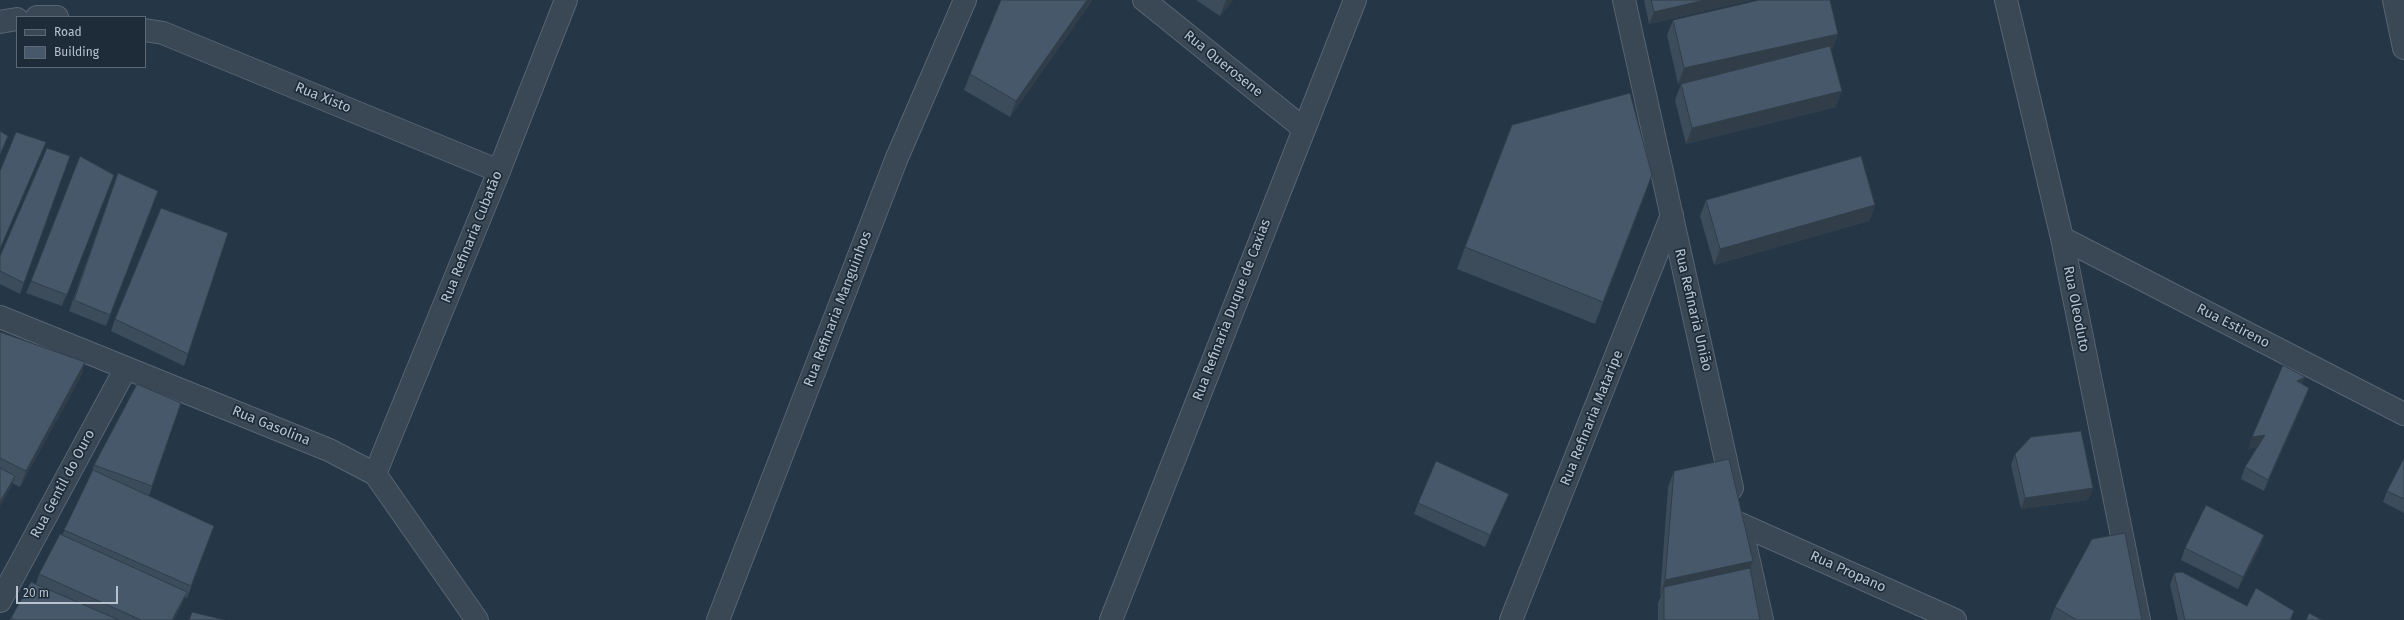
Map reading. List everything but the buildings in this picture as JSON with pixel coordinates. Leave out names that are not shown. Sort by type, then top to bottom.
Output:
[{"type":"street","name":"Rua Refinaria Cubatão","points":[[375,474],[499,171],[566,0]]},
{"type":"street","name":"Rua Refinaria Manguinhos","points":[[718,620],[896,160],[965,0]]},
{"type":"street","name":"Rua Querosene","points":[[1144,0],[1303,128]]},
{"type":"street","name":"Rua Refinaria Duque de Caxias","points":[[1111,620],[1303,128],[1355,0]]},
{"type":"street","name":"Rua Refinaria União","points":[[1624,0],[1762,620]]},
{"type":"street","name":"Rua Oleoduto","points":[[2006,0],[2062,238],[2139,620]]},
{"type":"street","points":[[2394,0],[2404,48]]},
{"type":"street","points":[[2398,0],[2404,3]]},
{"type":"street","points":[[0,22],[16,20]]},
{"type":"street","name":"Rua Xisto","points":[[146,30],[163,33],[499,171]]},
{"type":"street","name":"Rua Refinaria Mataripe","points":[[1512,620],[1672,215]]},
{"type":"street","name":"Rua Estireno","points":[[2062,238],[2404,414]]},
{"type":"street","name":"Rua Gasolina","points":[[0,318],[329,450],[375,474],[477,620]]},
{"type":"street","name":"Rua Gentil do Ouro","points":[[0,601],[126,368]]},
{"type":"street","name":"Rua Propano","points":[[1740,524],[1955,620]]}]
